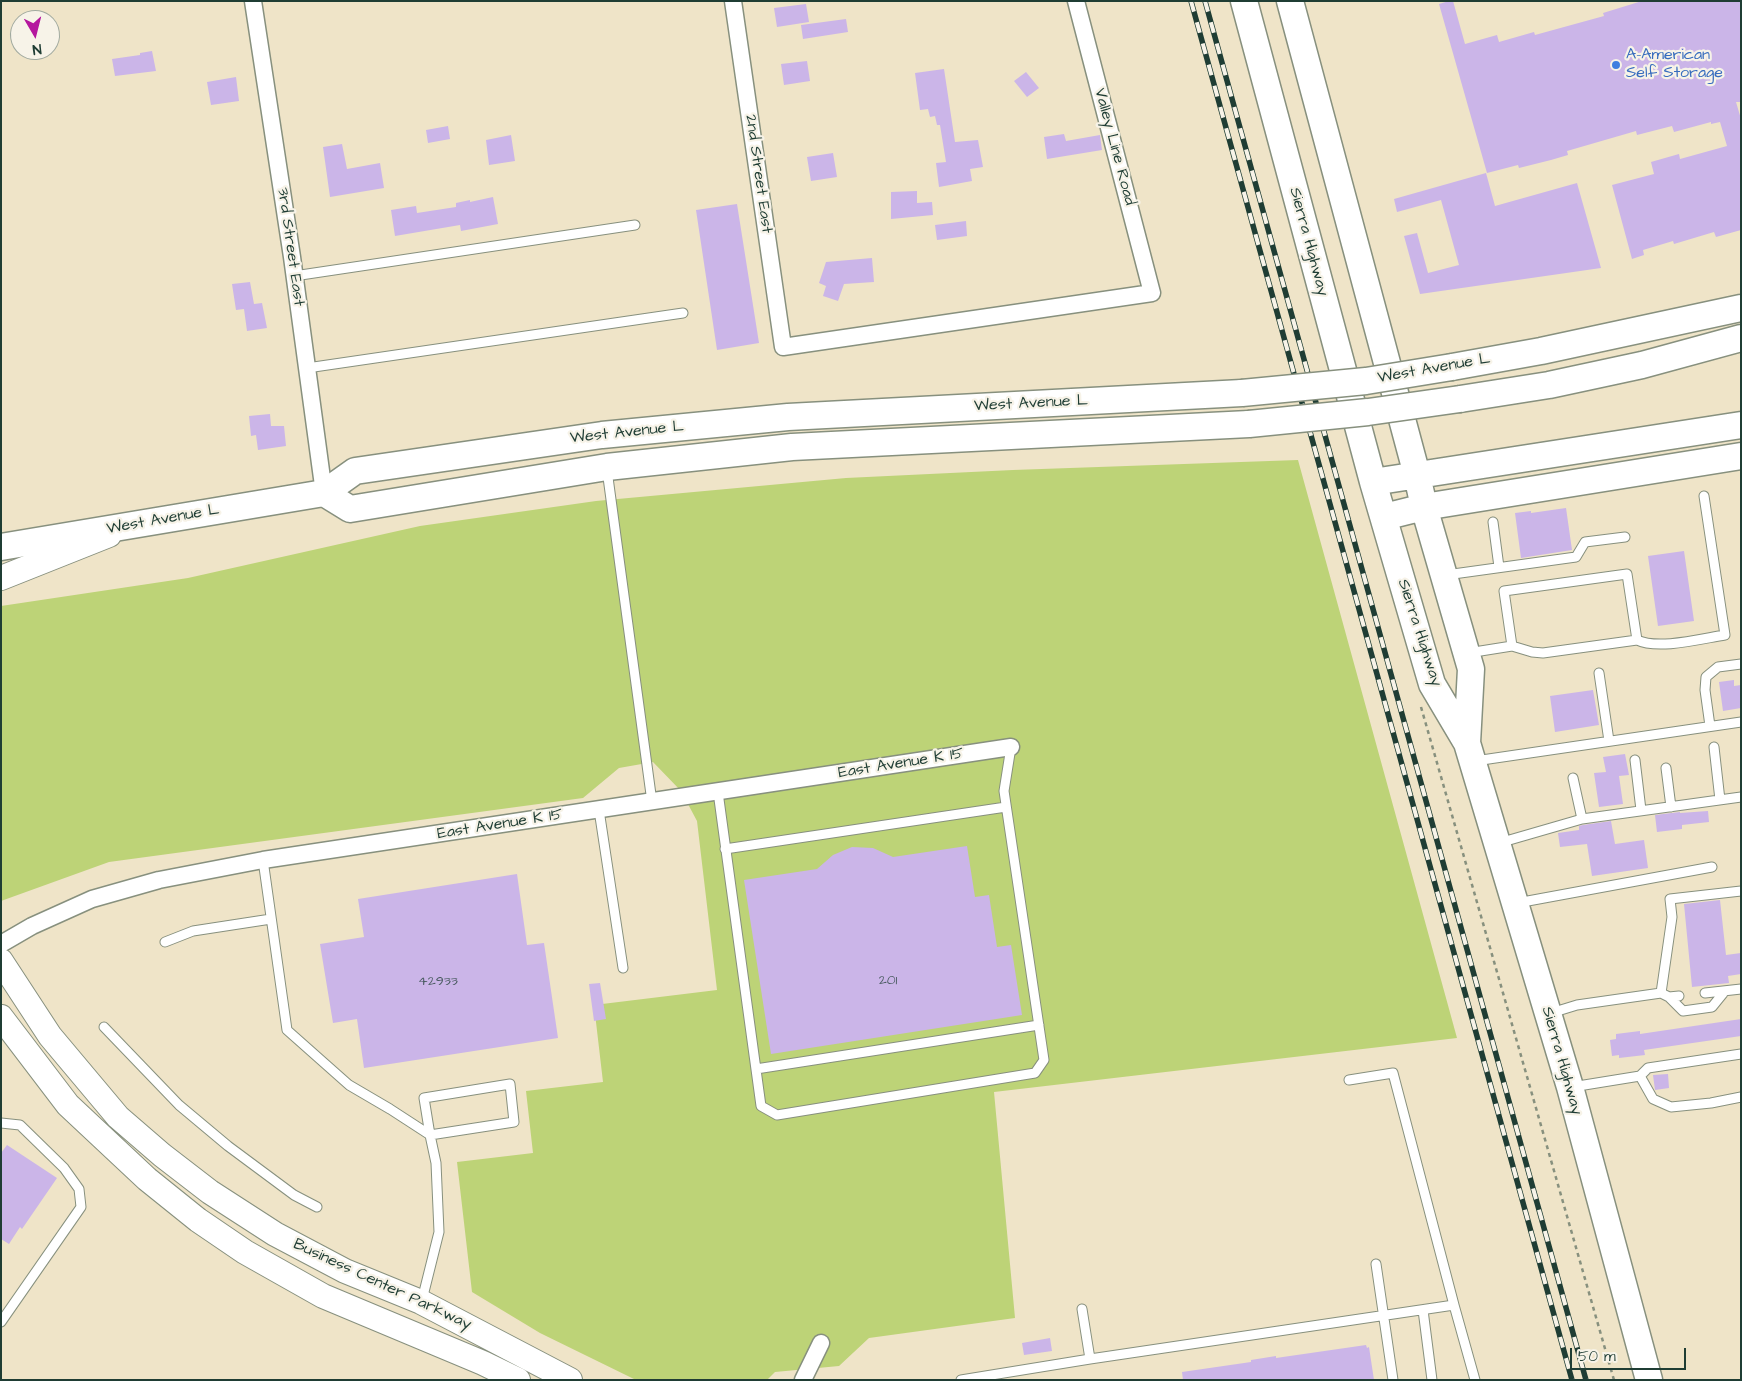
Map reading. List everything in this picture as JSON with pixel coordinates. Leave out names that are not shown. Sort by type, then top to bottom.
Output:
[{"type":"main road","name":"Sierra Highway","points":[[1244,1],[1373,482],[1432,684],[1470,752],[1570,1087],[1649,1380]]},
{"type":"main road","points":[[1290,1],[1417,475]]},
{"type":"main road","points":[[1641,330],[1741,301]]},
{"type":"main road","name":"West Avenue L","points":[[1,547],[324,493],[355,472],[602,435],[788,417],[1242,393],[1366,381],[1541,351],[1741,308]]},
{"type":"main road","name":"West Avenue L","points":[[324,493],[350,509],[607,467],[792,447],[1250,424],[1368,412],[1553,384],[1642,365],[1741,338]]},
{"type":"main road","points":[[1686,353],[1741,345]]},
{"type":"main road","points":[[1373,482],[1741,425]]},
{"type":"main road","points":[[1384,517],[1424,506],[1741,456]]},
{"type":"main road","name":"Sierra Highway","points":[[1417,475],[1470,669],[1470,752]]},
{"type":"main road","points":[[1,578],[137,524]]},
{"type":"main road","name":"Business Center Parkway","points":[[1,961],[50,1036],[118,1117],[162,1155],[210,1192],[275,1234],[345,1271],[421,1302],[570,1380]]},
{"type":"main road","name":"Business Center Parkway","points":[[1,1018],[68,1105],[147,1179],[198,1220],[245,1252],[323,1296],[483,1363],[518,1380]]},
{"type":"street","name":"3rd Street East","points":[[253,1],[324,493]]},
{"type":"street","name":"2nd Street East","points":[[733,1],[783,347],[1152,293]]},
{"type":"street","name":"Valley Line Road","points":[[1076,1],[1152,293]]},
{"type":"street","name":"East Avenue K 15","points":[[1,944],[32,926],[92,898],[159,880],[263,860],[1011,747]]},
{"type":"street","points":[[803,1380],[821,1343]]},
{"type":"lane","points":[[294,276],[635,225]]},
{"type":"lane","points":[[307,368],[683,313]]},
{"type":"lane","points":[[607,467],[652,802]]},
{"type":"lane","points":[[1466,653],[1512,646],[1543,653],[1637,640],[1646,644],[1658,645],[1724,635],[1704,496]]},
{"type":"lane","points":[[1493,522],[1499,567]]},
{"type":"lane","points":[[1444,576],[1576,557],[1585,542],[1625,537]]},
{"type":"lane","points":[[1512,646],[1504,591],[1626,574],[1637,640]]},
{"type":"lane","points":[[1710,726],[1705,690],[1706,677],[1718,667],[1741,664]]},
{"type":"lane","points":[[1599,673],[1608,741]]},
{"type":"lane","points":[[1470,752],[1608,741],[1741,722]]},
{"type":"lane","points":[[718,792],[761,1106],[777,1115],[1035,1073],[1044,1060],[1004,791],[1011,747]]},
{"type":"lane","points":[[1714,747],[1720,800]]},
{"type":"lane","points":[[1635,760],[1641,810]]},
{"type":"lane","points":[[1666,768],[1671,807]]},
{"type":"lane","points":[[1573,778],[1582,819]]},
{"type":"lane","points":[[1497,844],[1582,819],[1741,797]]},
{"type":"lane","points":[[726,849],[1006,807]]},
{"type":"lane","points":[[599,810],[623,968]]},
{"type":"lane","points":[[263,860],[287,1030],[349,1085],[430,1135],[514,1122],[510,1084],[424,1098],[430,1135],[436,1163],[439,1232],[421,1302]]},
{"type":"lane","points":[[1515,904],[1712,867]]},
{"type":"lane","points":[[1665,995],[1672,917],[1670,899],[1741,891]]},
{"type":"lane","points":[[165,942],[193,931],[271,919]]},
{"type":"lane","points":[[1705,993],[1741,988]]},
{"type":"lane","points":[[1665,995],[1683,1011],[1712,1007],[1725,990]]},
{"type":"lane","points":[[1548,1014],[1577,1004],[1665,995],[1680,996]]},
{"type":"lane","points":[[756,1069],[1039,1026]]},
{"type":"lane","points":[[104,1027],[179,1105],[228,1146],[294,1195],[317,1207]]},
{"type":"lane","points":[[1570,1087],[1640,1076],[1648,1068],[1741,1054]]},
{"type":"lane","points":[[1349,1080],[1393,1073],[1475,1380]]},
{"type":"lane","points":[[1640,1076],[1653,1099],[1671,1107],[1711,1103],[1741,1097]]},
{"type":"lane","points":[[1,1123],[20,1125],[64,1168],[79,1189],[81,1207],[1,1322]]},
{"type":"lane","points":[[1376,1264],[1393,1380]]},
{"type":"lane","points":[[961,1380],[1454,1305]]},
{"type":"lane","points":[[1082,1308],[1090,1359]]},
{"type":"lane","points":[[1423,1310],[1432,1380]]},
{"type":"green space","points":[[1298,460],[1457,1038],[994,1092],[1015,1318],[869,1338],[839,1366],[775,1372],[767,1380],[636,1380],[540,1333],[472,1292],[457,1162],[533,1153],[526,1091],[603,1082],[594,1005],[717,990],[697,821],[681,791],[653,762],[619,768],[583,798],[109,862],[1,901],[1,606],[188,578],[420,526],[596,501],[846,478]]},
{"type":"building","points":[[1453,1],[1465,44],[1497,35],[1499,42],[1534,32],[1535,35],[1604,16],[1603,13],[1642,1],[1741,1],[1741,102],[1736,102],[1741,119],[1741,230],[1716,237],[1714,232],[1674,244],[1673,241],[1643,250],[1644,255],[1632,259],[1612,185],[1654,174],[1651,162],[1679,154],[1680,159],[1727,146],[1720,122],[1711,124],[1711,122],[1674,132],[1672,126],[1637,135],[1636,131],[1567,151],[1568,155],[1551,160],[1519,168],[1518,165],[1487,173],[1439,4]]},
{"type":"building","points":[[806,4],[809,22],[777,27],[774,8]]},
{"type":"building","points":[[846,19],[848,32],[803,39],[801,25]]},
{"type":"building","points":[[152,51],[156,71],[115,76],[112,59],[140,55],[140,53]]},
{"type":"building","points":[[807,61],[810,81],[784,85],[781,64]]},
{"type":"building","points":[[944,69],[955,142],[978,140],[983,167],[970,169],[972,181],[939,187],[936,163],[946,162],[940,125],[937,125],[935,116],[930,117],[928,109],[920,110],[915,73]]},
{"type":"building","points":[[1026,72],[1039,88],[1027,97],[1014,81]]},
{"type":"building","points":[[236,77],[239,101],[211,105],[207,82]]},
{"type":"building","points":[[448,126],[450,139],[428,143],[426,130]]},
{"type":"building","points":[[1064,134],[1066,141],[1100,135],[1102,150],[1047,159],[1044,137]]},
{"type":"building","points":[[511,135],[515,161],[489,165],[486,140]]},
{"type":"building","points":[[342,144],[347,169],[380,163],[384,188],[330,197],[323,147]]},
{"type":"building","points":[[833,153],[837,177],[811,181],[807,157]]},
{"type":"building","points":[[1486,173],[1495,206],[1577,183],[1601,268],[1420,294],[1404,236],[1417,233],[1428,273],[1459,265],[1441,200],[1397,212],[1394,199]]},
{"type":"building","points":[[917,191],[917,203],[932,202],[933,215],[891,219],[891,192]]},
{"type":"building","points":[[493,197],[498,224],[461,231],[460,225],[395,236],[391,210],[416,206],[417,213],[456,207],[456,203]]},
{"type":"building","points":[[737,204],[759,343],[717,350],[696,210]]},
{"type":"building","points":[[966,221],[967,236],[937,240],[935,225]]},
{"type":"building","points":[[872,258],[874,282],[844,284],[838,301],[823,296],[826,286],[819,283],[826,262]]},
{"type":"building","points":[[250,282],[254,304],[262,303],[267,328],[247,331],[244,309],[236,310],[232,284]]},
{"type":"building","points":[[270,414],[271,426],[284,426],[286,446],[258,450],[256,435],[251,436],[249,416]]},
{"type":"building","points":[[1566,508],[1572,550],[1521,558],[1515,513],[1531,511],[1531,513]]},
{"type":"building","points":[[1684,551],[1694,621],[1658,626],[1648,556]]},
{"type":"building","points":[[1734,680],[1734,686],[1741,685],[1741,708],[1723,711],[1719,682]]},
{"type":"building","points":[[1593,690],[1599,725],[1555,732],[1550,696]]},
{"type":"building","points":[[1625,754],[1629,775],[1619,776],[1623,804],[1599,807],[1594,773],[1606,772],[1603,757]]},
{"type":"building","points":[[1708,811],[1709,822],[1682,825],[1682,829],[1657,832],[1655,815]]},
{"type":"building","points":[[1611,821],[1615,844],[1644,840],[1648,868],[1592,876],[1587,844],[1560,847],[1558,833],[1579,830],[1579,826],[1583,825]]},
{"type":"building","points":[[967,846],[975,897],[989,895],[997,947],[1011,945],[1022,1015],[771,1054],[744,880],[817,869],[833,855],[852,847],[873,848],[893,857]]},
{"type":"building","points":[[517,874],[527,945],[544,943],[558,1038],[364,1068],[357,1019],[333,1023],[320,944],[364,937],[358,899]]},
{"type":"building","points":[[1720,900],[1726,955],[1741,953],[1741,974],[1728,976],[1729,983],[1692,987],[1684,904]]},
{"type":"building","points":[[600,983],[606,1019],[594,1021],[589,984]]},
{"type":"building","points":[[1741,1019],[1741,1036],[1644,1050],[1645,1055],[1619,1058],[1619,1055],[1612,1056],[1610,1040],[1616,1039],[1616,1034],[1640,1031],[1640,1034]]},
{"type":"building","points":[[1668,1074],[1669,1088],[1655,1090],[1653,1075]]},
{"type":"building","points":[[7,1145],[57,1178],[22,1229],[20,1227],[9,1244],[1,1239],[1,1153]]},
{"type":"building","points":[[1050,1338],[1052,1351],[1024,1355],[1022,1343]]},
{"type":"building","points":[[1366,1345],[1367,1348],[1369,1347],[1374,1380],[1183,1380],[1182,1372],[1251,1362],[1251,1360],[1276,1356],[1276,1358]]},
{"type":"railway","points":[[1191,1],[1572,1380]]},
{"type":"railway","points":[[1205,1],[1586,1380]]},
{"type":"place","name":"A-American Self Storage","points":[[1616,65]]}]
